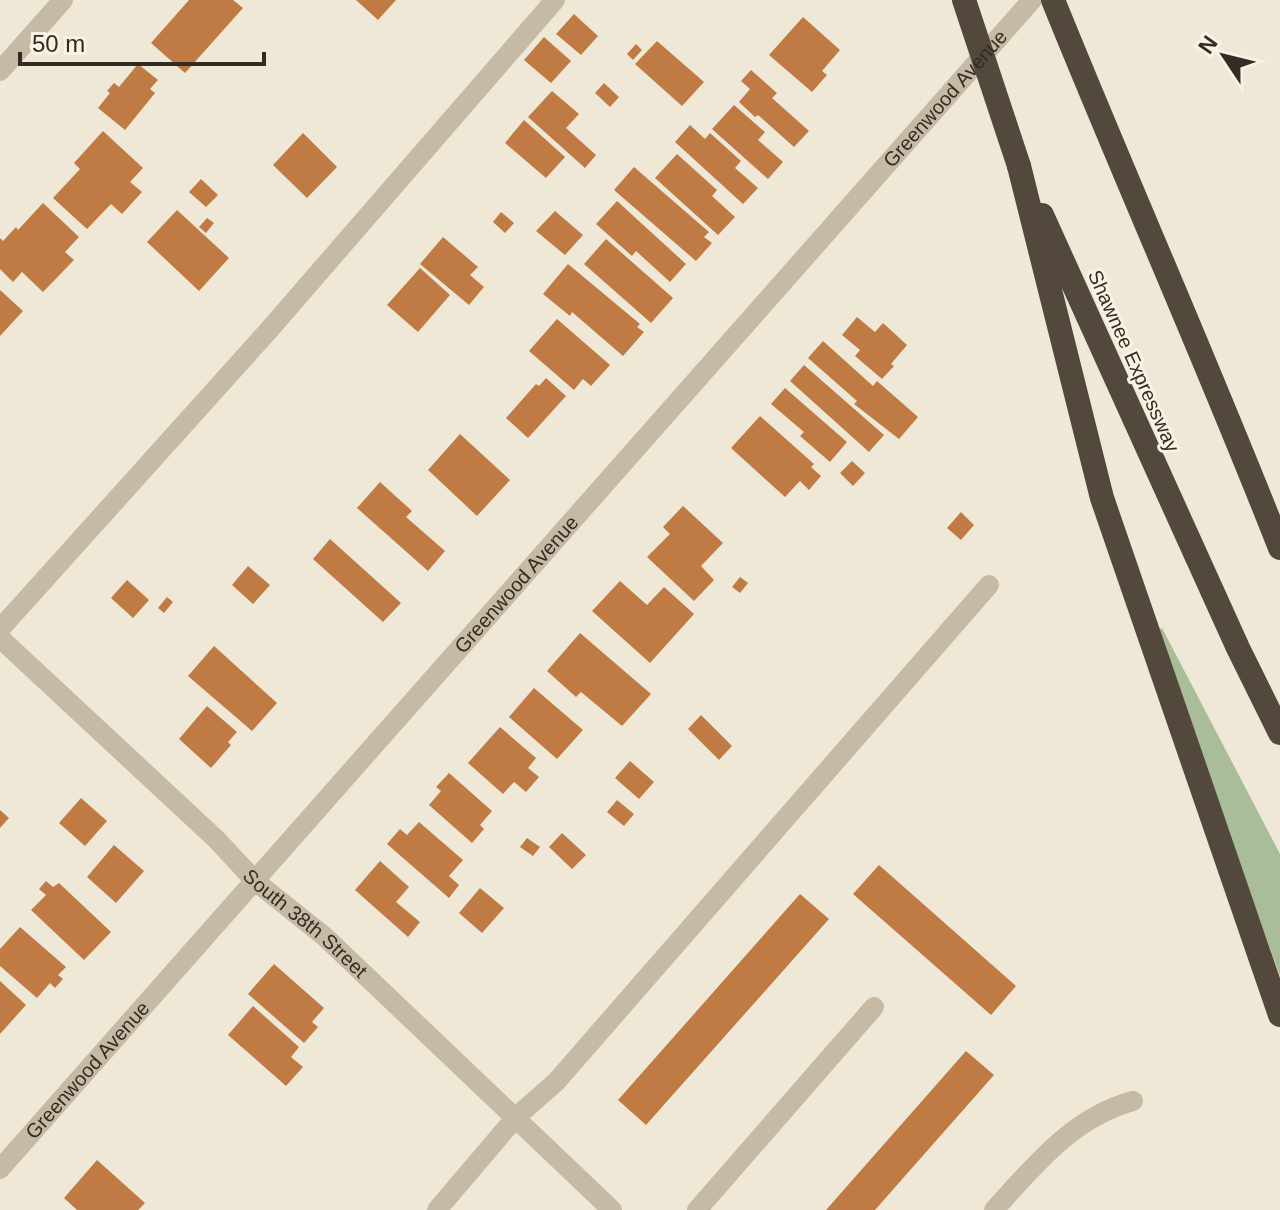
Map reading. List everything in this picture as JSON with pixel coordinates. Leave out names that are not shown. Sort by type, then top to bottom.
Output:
[{"type":"highway","name":"Shawnee Expressway","points":[[964,0],[1019,166],[1213,594],[1280,733]]},
{"type":"highway","points":[[1053,0],[1280,548]]},
{"type":"highway","points":[[1019,166],[1102,498],[1280,1015]]},
{"type":"highway","points":[[1238,441],[1280,508]]},
{"type":"street","points":[[0,71],[63,0]]},
{"type":"street","points":[[0,629],[259,341],[555,0]]},
{"type":"street","name":"Greenwood Avenue","points":[[0,1169],[1032,0]]},
{"type":"street","points":[[437,1210],[516,1117],[556,1082],[989,585]]},
{"type":"street","name":"South 38th Street","points":[[0,638],[217,840],[255,881],[324,936],[612,1210]]},
{"type":"street","points":[[697,1210],[874,1007]]},
{"type":"street","points":[[994,1210],[1042,1158],[1079,1126],[1120,1104],[1133,1101]]},
{"type":"green space","points":[[1162,628],[1280,854],[1280,976],[1156,631]]},
{"type":"building","points":[[189,0],[233,0],[243,8],[185,73],[151,43]]},
{"type":"building","points":[[356,0],[396,0],[378,20]]},
{"type":"building","points":[[574,14],[598,36],[581,55],[556,34]]},
{"type":"building","points":[[803,17],[840,50],[822,71],[827,75],[812,92],[769,55]]},
{"type":"building","points":[[544,37],[571,61],[551,83],[524,60]]},
{"type":"building","points":[[657,41],[704,82],[682,106],[635,64]]},
{"type":"building","points":[[636,44],[642,50],[633,60],[627,54]]},
{"type":"building","points":[[138,64],[158,80],[150,89],[155,93],[125,130],[98,108],[114,83],[119,87]]},
{"type":"building","points":[[751,70],[777,93],[772,98],[809,131],[794,147],[739,102],[750,89],[741,81]]},
{"type":"building","points":[[604,83],[619,97],[610,107],[595,93]]},
{"type":"building","points":[[552,91],[579,114],[566,128],[596,155],[585,168],[528,117]]},
{"type":"building","points":[[734,105],[765,132],[758,140],[783,162],[768,179],[712,129]]},
{"type":"building","points":[[524,120],[565,157],[546,178],[505,143]]},
{"type":"building","points":[[690,125],[705,139],[710,133],[741,161],[735,168],[758,188],[743,204],[675,142]]},
{"type":"building","points":[[103,131],[143,168],[130,182],[142,192],[122,214],[111,204],[87,229],[53,198],[80,169],[74,163]]},
{"type":"building","points":[[303,133],[337,167],[307,198],[273,165]]},
{"type":"building","points":[[677,154],[717,190],[712,196],[735,217],[718,235],[655,178]]},
{"type":"building","points":[[634,167],[709,232],[704,237],[712,243],[696,261],[614,190]]},
{"type":"building","points":[[201,179],[218,195],[206,207],[189,192]]},
{"type":"building","points":[[617,201],[686,264],[670,282],[636,251],[632,256],[596,224]]},
{"type":"building","points":[[43,203],[79,237],[65,252],[74,260],[43,292],[22,272],[13,282],[0,269],[0,238],[3,241],[16,227],[18,230]]},
{"type":"building","points":[[177,210],[229,258],[199,291],[147,242]]},
{"type":"building","points":[[555,211],[583,235],[565,255],[536,231]]},
{"type":"building","points":[[501,212],[514,223],[505,233],[493,222]]},
{"type":"building","points":[[207,218],[214,223],[206,233],[199,227]]},
{"type":"building","points":[[443,237],[478,267],[470,275],[484,287],[469,305],[420,264]]},
{"type":"building","points":[[606,239],[673,298],[651,323],[584,264]]},
{"type":"building","points":[[568,264],[640,324],[637,327],[644,332],[623,356],[572,312],[570,316],[543,294]]},
{"type":"building","points":[[420,268],[450,295],[418,332],[387,305]]},
{"type":"building","points":[[0,290],[23,311],[0,336]]},
{"type":"building","points":[[857,317],[875,332],[883,323],[907,345],[882,379],[855,356],[860,350],[842,335]]},
{"type":"building","points":[[557,319],[610,365],[591,386],[583,379],[574,390],[529,351]]},
{"type":"building","points":[[823,341],[873,386],[877,381],[918,417],[899,439],[854,404],[857,401],[808,358]]},
{"type":"building","points":[[804,365],[884,435],[869,452],[790,381]]},
{"type":"building","points":[[546,378],[566,396],[528,438],[506,418],[536,384],[539,386]]},
{"type":"building","points":[[785,388],[847,442],[830,462],[800,436],[804,432],[771,404]]},
{"type":"building","points":[[760,416],[814,464],[811,467],[821,476],[809,490],[800,481],[785,497],[731,448]]},
{"type":"building","points":[[460,434],[510,480],[477,516],[428,470]]},
{"type":"building","points":[[852,461],[865,473],[853,486],[840,473]]},
{"type":"building","points":[[380,482],[412,511],[406,517],[445,551],[428,571],[357,508]]},
{"type":"building","points":[[683,506],[723,543],[701,566],[714,580],[694,601],[647,557],[670,534],[663,527]]},
{"type":"building","points":[[961,512],[974,525],[961,540],[947,528]]},
{"type":"building","points":[[330,539],[401,603],[383,622],[313,559]]},
{"type":"building","points":[[248,566],[270,585],[253,604],[232,585]]},
{"type":"building","points":[[740,577],[748,583],[740,593],[732,587]]},
{"type":"building","points":[[127,580],[149,600],[133,618],[111,598]]},
{"type":"building","points":[[620,581],[647,605],[664,587],[694,614],[650,663],[592,611]]},
{"type":"building","points":[[167,597],[173,602],[164,613],[158,608]]},
{"type":"building","points":[[580,633],[651,694],[622,726],[581,692],[576,697],[547,671]]},
{"type":"building","points":[[214,646],[277,703],[252,731],[188,676]]},
{"type":"building","points":[[534,688],[583,730],[557,759],[509,717]]},
{"type":"building","points":[[207,706],[237,732],[228,742],[231,745],[211,768],[179,739]]},
{"type":"building","points":[[701,715],[732,746],[719,760],[688,729]]},
{"type":"building","points":[[500,727],[536,758],[528,768],[539,777],[526,792],[514,782],[503,794],[468,763]]},
{"type":"building","points":[[630,761],[654,782],[639,799],[615,778]]},
{"type":"building","points":[[449,773],[492,811],[480,825],[484,829],[472,843],[429,805],[441,791],[436,787]]},
{"type":"building","points":[[81,798],[107,821],[85,846],[59,823]]},
{"type":"building","points":[[617,800],[634,814],[624,826],[607,812]]},
{"type":"building","points":[[0,810],[9,818],[0,828]]},
{"type":"building","points":[[419,822],[463,860],[449,876],[459,885],[449,898],[387,844],[400,829],[407,835]]},
{"type":"building","points":[[562,833],[586,855],[572,869],[549,847]]},
{"type":"building","points":[[527,838],[540,847],[533,856],[520,847]]},
{"type":"building","points":[[114,845],[144,871],[116,903],[87,877]]},
{"type":"building","points":[[380,861],[409,887],[396,902],[420,922],[408,937],[355,890]]},
{"type":"building","points":[[879,865],[1016,986],[991,1015],[853,894]]},
{"type":"building","points":[[46,881],[53,887],[59,883],[111,932],[84,960],[31,910],[46,895],[39,889]]},
{"type":"building","points":[[480,888],[504,908],[482,933],[459,913]]},
{"type":"building","points":[[800,894],[829,919],[646,1125],[618,1100]]},
{"type":"building","points":[[20,927],[66,967],[58,975],[63,979],[55,988],[50,983],[37,998],[0,966],[0,949]]},
{"type":"building","points":[[274,964],[324,1008],[312,1022],[318,1027],[304,1043],[248,994]]},
{"type":"building","points":[[0,981],[26,1005],[0,1034]]},
{"type":"building","points":[[253,1006],[299,1047],[291,1057],[303,1067],[286,1086],[228,1035]]},
{"type":"building","points":[[966,1051],[994,1075],[875,1210],[826,1210]]},
{"type":"building","points":[[97,1160],[145,1203],[138,1210],[77,1210],[64,1198]]}]
